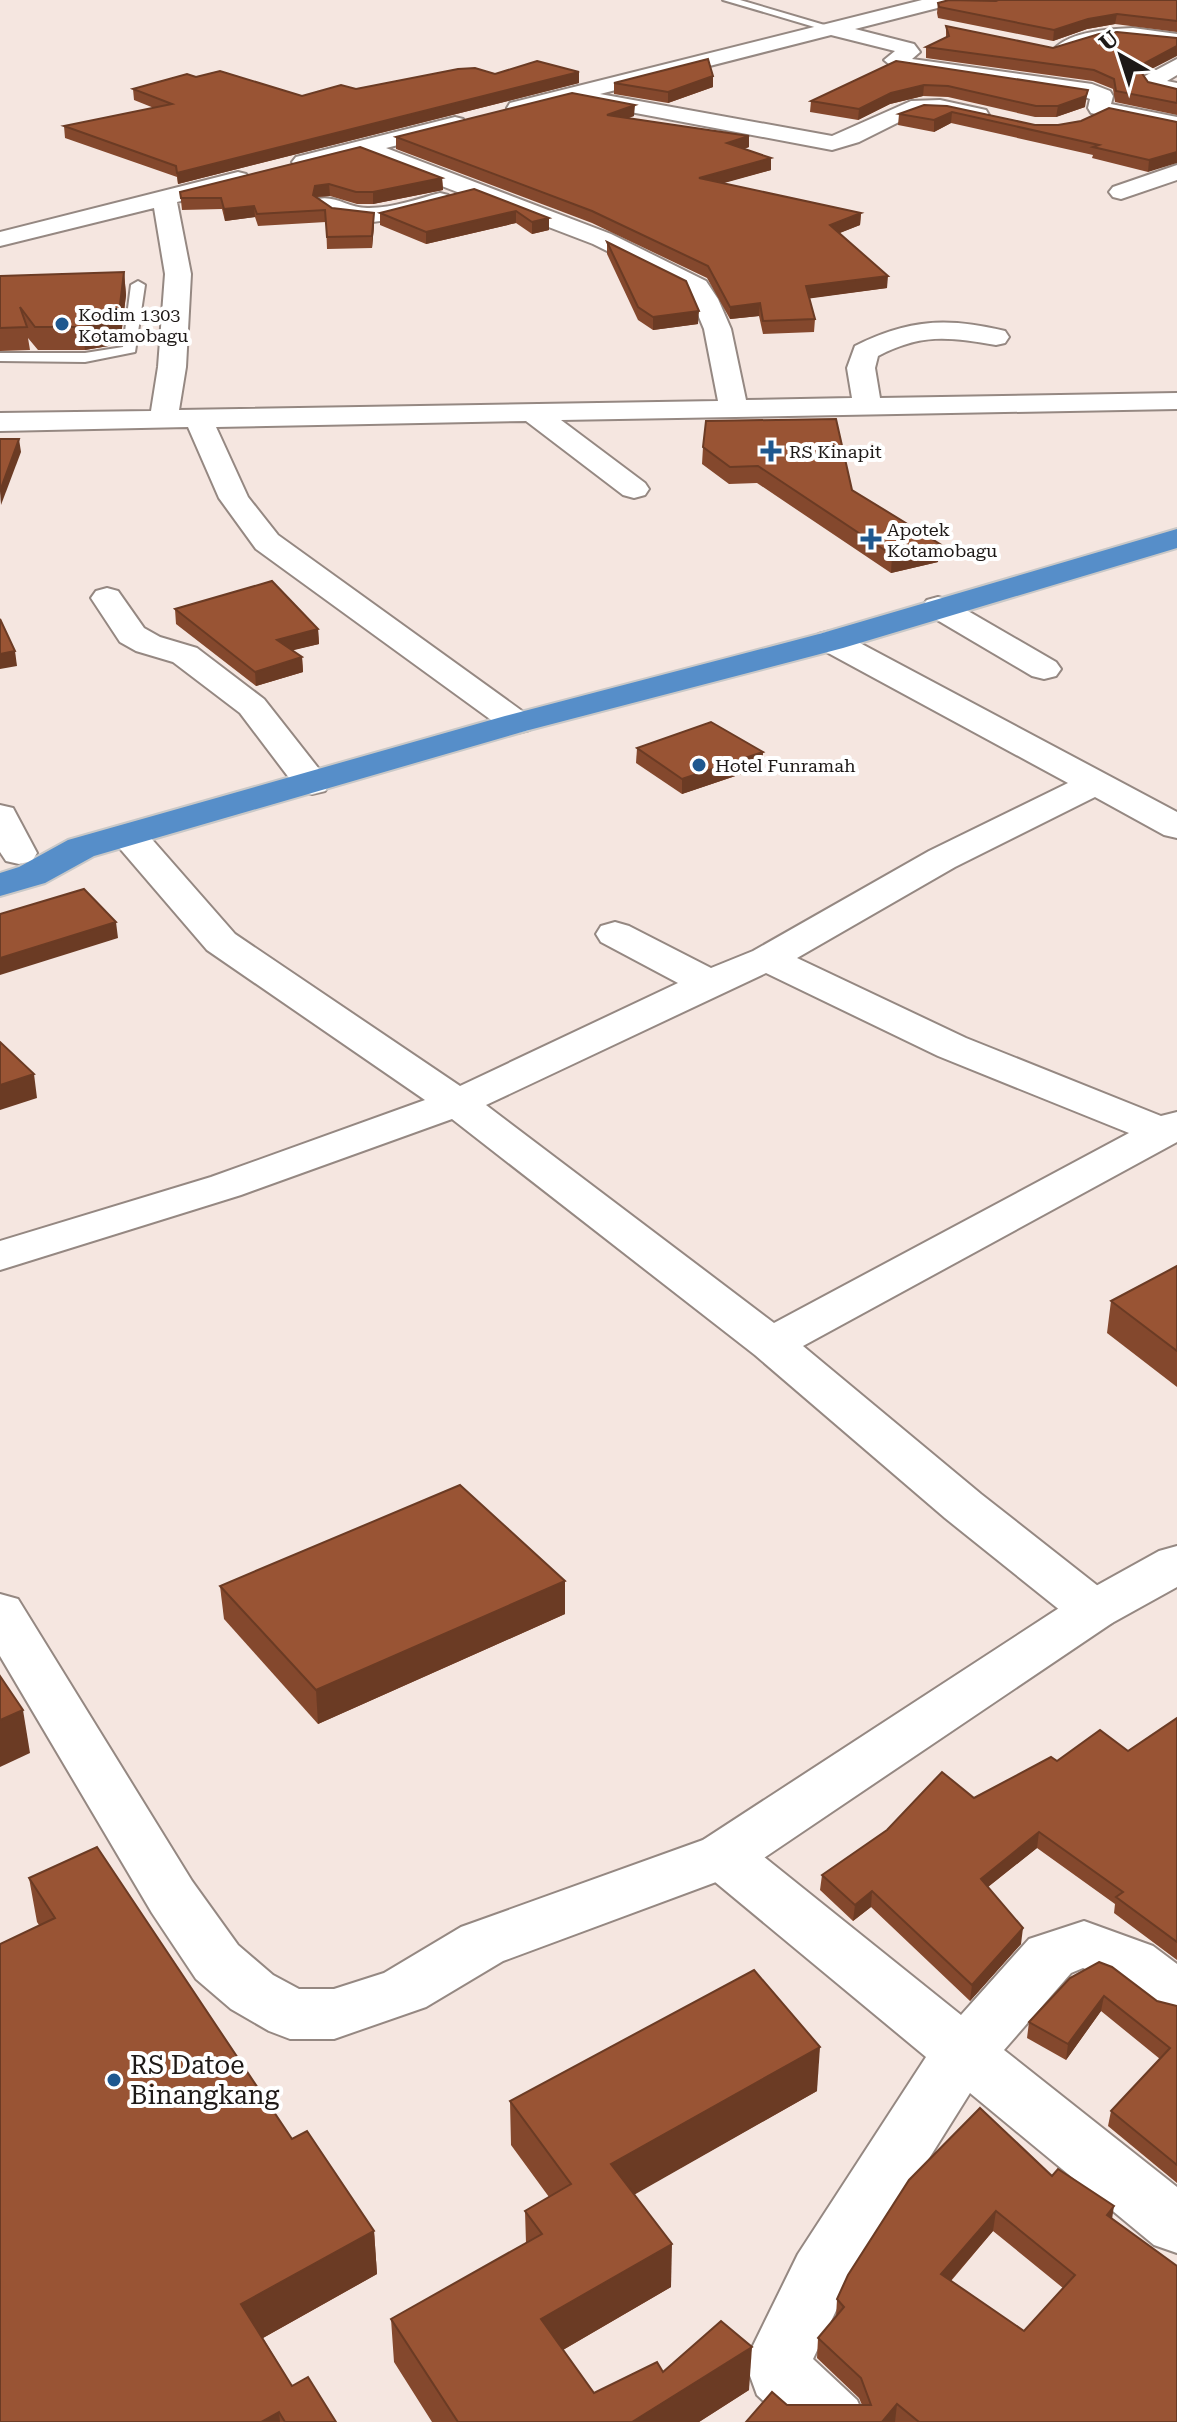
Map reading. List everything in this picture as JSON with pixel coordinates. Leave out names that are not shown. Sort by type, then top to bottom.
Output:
[{"type":"highway","points":[[9,853],[81,848],[129,836],[517,723],[831,641],[938,607],[1172,544]]},
{"type":"highway","points":[[0,885],[32,875],[81,848]]},
{"type":"street","points":[[501,112],[946,0]]},
{"type":"street","points":[[886,16],[931,25]]},
{"type":"street","points":[[832,29],[907,48],[909,52],[895,60],[903,64],[1094,91],[1102,96],[1097,107],[1103,110],[1177,124]]},
{"type":"street","points":[[1040,47],[1062,50],[1096,36],[1130,33],[1177,40]]},
{"type":"street","points":[[1177,65],[1153,81],[1162,88],[1177,91]]},
{"type":"street","points":[[1136,116],[1177,91]]},
{"type":"street","points":[[570,95],[832,143],[854,137],[913,107],[939,107],[1002,121]]},
{"type":"street","points":[[1075,124],[1103,110]]},
{"type":"street","points":[[283,167],[474,119]]},
{"type":"street","points":[[362,147],[602,239],[697,286],[705,296],[716,325],[734,409]]},
{"type":"street","points":[[1121,192],[1177,172]]},
{"type":"street","points":[[0,239],[253,175]]},
{"type":"street","points":[[327,204],[338,212],[365,216],[477,190]]},
{"type":"street","points":[[164,198],[151,285],[172,367],[164,418]]},
{"type":"street","points":[[889,311],[889,318],[910,330]]},
{"type":"street","points":[[868,407],[861,359],[865,352],[910,330],[946,330],[996,337]]},
{"type":"street","points":[[0,416],[198,418],[1177,401]]},
{"type":"street","points":[[533,413],[634,489]]},
{"type":"street","points":[[198,418],[234,498],[267,542],[517,723]]},
{"type":"street","points":[[107,598],[132,635],[148,644],[185,655],[252,706],[312,783]]},
{"type":"street","points":[[938,607],[1044,669]]},
{"type":"street","points":[[831,641],[1177,827]]},
{"type":"street","points":[[0,1256],[226,1186],[457,1103],[709,983],[767,959],[942,859],[1095,783]]},
{"type":"street","points":[[0,816],[9,853]]},
{"type":"street","points":[[129,836],[221,942],[457,1103],[771,1344],[963,1506],[1094,1610]]},
{"type":"street","points":[[615,934],[709,983]]},
{"type":"street","points":[[767,959],[952,1047],[1170,1129]]},
{"type":"street","points":[[771,1344],[1170,1129]]},
{"type":"street","points":[[0,1612],[172,1897],[217,1962],[252,1992],[290,2014],[334,2014],[405,1990],[482,1944],[723,1856],[1094,1610],[1177,1564]]},
{"type":"street","points":[[723,1856],[1177,2225]]},
{"type":"street","points":[[833,2422],[781,2373],[778,2362],[821,2274],[926,2106],[964,2053],[1050,1956],[1065,1948],[1084,1944],[1132,1963],[1177,1997]]},
{"type":"lane","points":[[728,0],[832,29]]},
{"type":"lane","points":[[0,357],[120,354],[130,349],[151,285]]},
{"type":"building","points":[[949,0],[1177,0],[1177,21],[1117,14],[1054,30],[939,7],[938,3]]},
{"type":"building","points":[[946,26],[1053,48],[1099,34],[1117,32],[1177,38],[1177,46],[1145,63],[1141,72],[1148,82],[1177,89],[1177,103],[1116,91],[1114,79],[1094,70],[926,47],[949,36]]},
{"type":"building","points":[[708,59],[713,76],[668,92],[614,83]]},
{"type":"building","points":[[537,61],[579,72],[177,173],[176,166],[64,126],[172,104],[133,89],[187,74],[196,77],[220,71],[302,96],[341,85],[356,89],[458,69],[475,68],[495,74]]},
{"type":"building","points":[[896,61],[1088,90],[1086,96],[1058,106],[1036,106],[948,86],[924,85],[891,93],[859,109],[811,101]]},
{"type":"building","points":[[572,93],[635,105],[607,115],[749,136],[727,143],[771,158],[699,178],[861,213],[830,225],[888,276],[806,286],[815,319],[763,321],[760,303],[730,307],[708,266],[592,211],[396,137]]},
{"type":"building","points":[[924,105],[947,106],[1035,125],[1081,121],[1109,108],[1177,122],[1177,152],[1149,160],[1093,147],[1099,145],[952,112],[934,120],[899,114]]},
{"type":"building","points":[[360,147],[442,178],[373,192],[356,192],[329,184],[315,186],[313,195],[332,208],[374,213],[372,236],[327,237],[325,210],[257,214],[254,206],[224,209],[221,198],[181,198],[180,192]]},
{"type":"building","points":[[474,189],[549,218],[532,222],[516,211],[426,232],[380,213]]},
{"type":"building","points":[[607,242],[686,281],[699,311],[653,317],[638,307]]},
{"type":"building","points":[[124,272],[118,321],[82,327],[35,327],[20,307],[27,327],[0,328],[0,276]]},
{"type":"building","points":[[836,419],[852,490],[940,544],[892,555],[758,466],[730,467],[703,447],[706,421]]},
{"type":"building","points":[[0,439],[19,439],[0,491]]},
{"type":"building","points":[[272,581],[318,629],[277,640],[302,657],[255,672],[175,609]]},
{"type":"building","points":[[0,619],[15,651],[0,654]]},
{"type":"building","points":[[711,722],[763,752],[682,779],[637,748]]},
{"type":"building","points":[[84,889],[116,922],[0,958],[0,914]]},
{"type":"building","points":[[0,1042],[34,1074],[0,1085]]},
{"type":"building","points":[[1177,1266],[1177,1351],[1111,1301]]},
{"type":"building","points":[[460,1485],[565,1581],[316,1690],[220,1586]]},
{"type":"building","points":[[0,1676],[23,1710],[0,1720]]},
{"type":"building","points":[[1177,1718],[1177,1942],[1116,1897],[1123,1892],[1039,1832],[981,1879],[1023,1928],[972,1985],[872,1891],[855,1905],[822,1875],[887,1830],[942,1772],[974,1798],[1051,1757],[1057,1761],[1100,1730],[1128,1751]]},
{"type":"building","points":[[97,1847],[292,2139],[307,2131],[374,2231],[241,2304],[292,2386],[308,2377],[336,2422],[285,2422],[279,2412],[261,2422],[0,2422],[0,1944],[55,1918],[29,1878]]},
{"type":"building","points":[[1099,1962],[1112,1967],[1157,2001],[1177,2006],[1177,2165],[1111,2111],[1170,2048],[1104,1996],[1068,2044],[1029,2022],[1070,1978]]},
{"type":"building","points":[[754,1970],[820,2047],[611,2164],[672,2244],[541,2319],[594,2393],[657,2362],[663,2372],[721,2321],[752,2347],[632,2422],[458,2422],[391,2319],[542,2234],[525,2211],[571,2184],[510,2101]]},
{"type":"building","points":[[980,2108],[1052,2176],[1058,2169],[1114,2206],[1107,2215],[1177,2266],[1177,2422],[919,2422],[897,2404],[882,2422],[746,2422],[772,2392],[787,2405],[871,2405],[861,2378],[818,2338],[844,2307],[837,2299],[848,2275],[909,2180]],"holes":[[[996,2211],[1075,2275],[1024,2331],[941,2274]]]},
{"type":"place","name":"Kodim 1303 Kotamobagu","points":[[62,324]]},
{"type":"place","name":"RS Kinapit","points":[[771,451]]},
{"type":"place","name":"Apotek Kotamobagu","points":[[871,539]]},
{"type":"place","name":"Hotel Funramah","points":[[699,765]]},
{"type":"place","name":"RS Datoe Binangkang","points":[[114,2080]]}]
